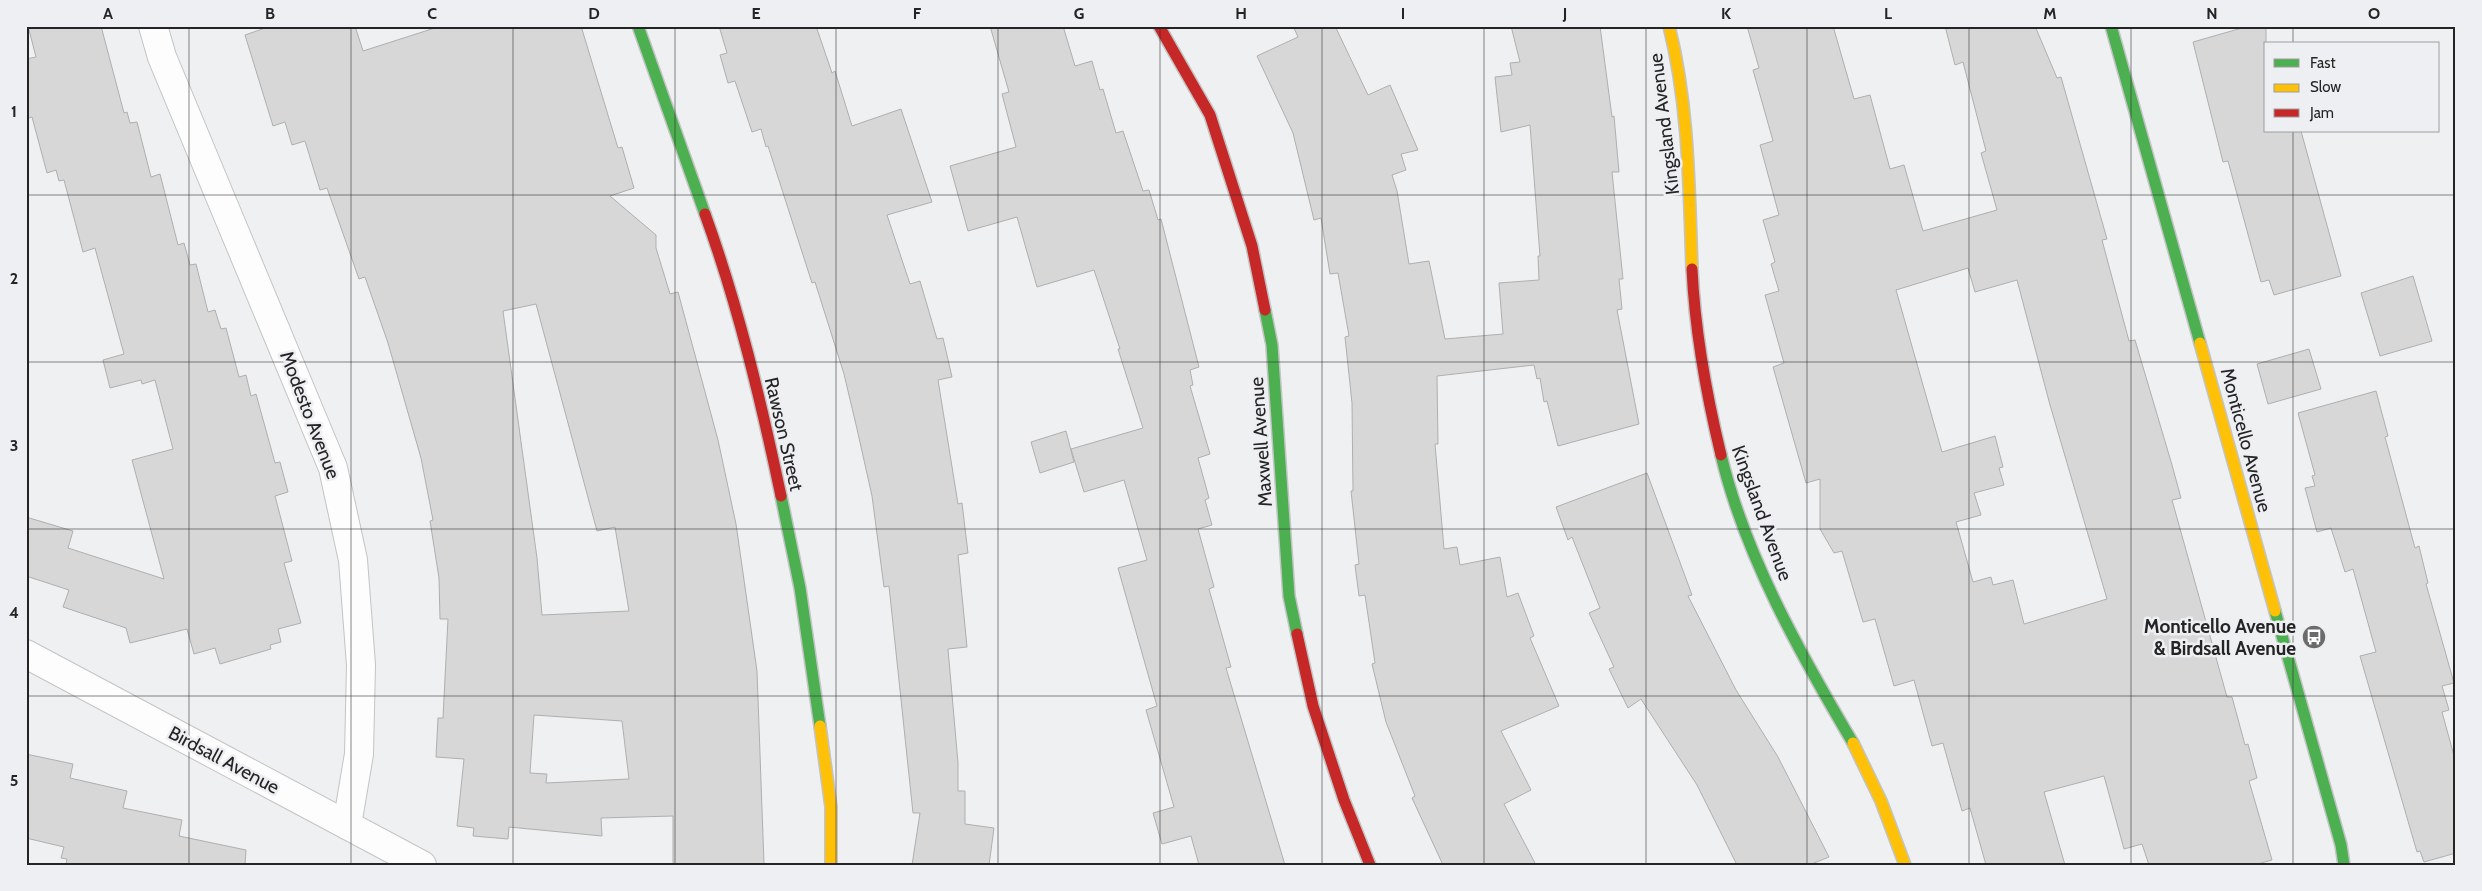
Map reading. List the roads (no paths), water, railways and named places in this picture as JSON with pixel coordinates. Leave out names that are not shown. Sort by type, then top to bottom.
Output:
[{"type":"street","name":"Modesto Avenue","points":[[153,26],[162,57],[334,468],[353,560],[361,665],[359,754],[346,825]]},
{"type":"street","name":"Rawson Street","points":[[638,26],[724,266],[769,439],[800,588],[831,807],[831,865]]},
{"type":"street","name":"Maxwell Avenue","points":[[1159,26],[1210,115],[1252,246],[1272,345],[1289,596],[1313,706],[1344,800],[1370,865]]},
{"type":"street","name":"Kingsland Avenue","points":[[1669,26],[1677,58],[1687,130],[1695,319],[1704,386],[1726,478],[1761,570],[1808,667],[1855,746],[1881,801],[1905,865]]},
{"type":"street","name":"Monticello Avenue","points":[[2111,26],[2342,845],[2344,865]]},
{"type":"street","name":"Birdsall Avenue","points":[[26,654],[422,865]]},
{"type":"place","name":"Monticello Avenue & Birdsall Avenue","points":[[2314,637]]}]
